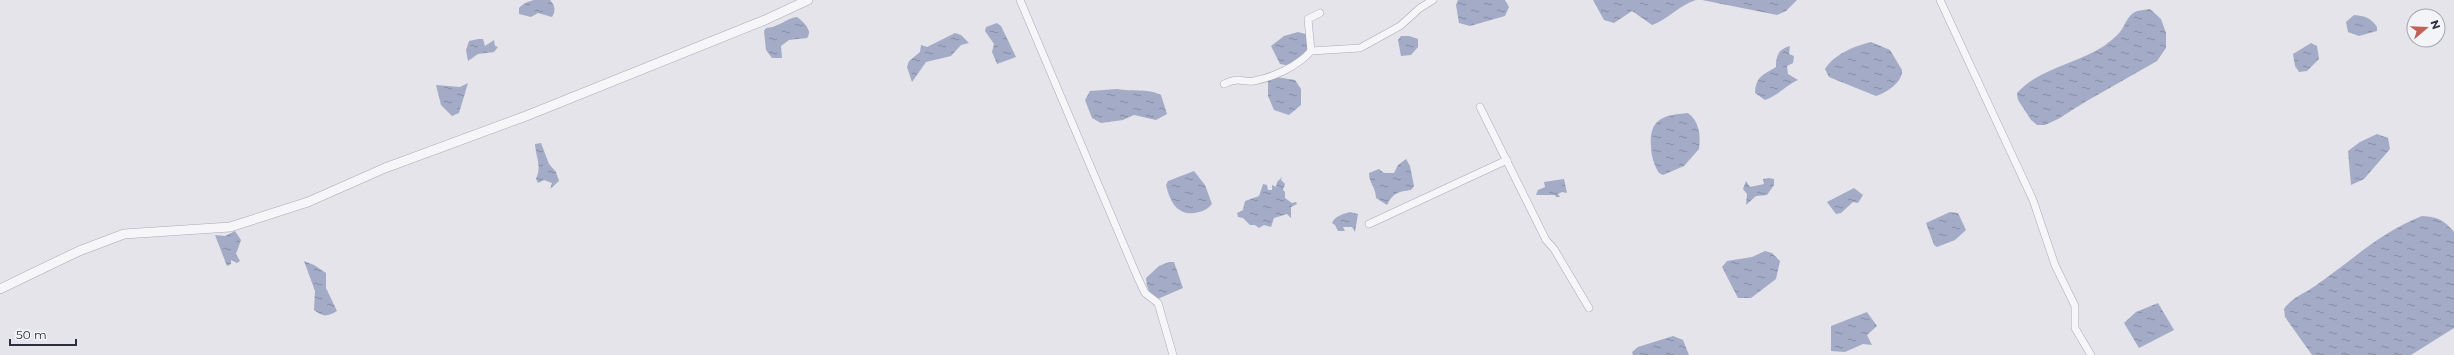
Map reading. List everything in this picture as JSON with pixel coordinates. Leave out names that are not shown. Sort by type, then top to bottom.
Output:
[{"type":"street","points":[[0,289],[79,251],[124,234],[230,227],[308,202],[385,168],[526,116],[765,20],[808,0]]},
{"type":"street","points":[[1020,0],[1137,276],[1145,293],[1158,303],[1173,355]]},
{"type":"street","points":[[1224,84],[1235,79],[1252,81],[1266,77],[1300,62],[1311,51],[1360,48],[1400,26],[1420,8],[1433,0]]},
{"type":"street","points":[[1940,0],[2033,200],[2055,265],[2075,306],[2075,328],[2090,355]]},
{"type":"street","points":[[1311,51],[1308,19],[1320,12]]},
{"type":"street","points":[[1480,108],[1546,240],[1554,249],[1589,308]]},
{"type":"street","points":[[1369,224],[1507,160]]},
{"type":"water","points":[[534,0],[550,0],[554,8],[552,17],[538,13],[531,17],[519,14],[519,8],[521,6]]},
{"type":"water","points":[[1458,0],[1505,0],[1509,7],[1505,16],[1470,26],[1459,23],[1456,5]]},
{"type":"water","points":[[1593,0],[1696,0],[1684,5],[1664,19],[1652,25],[1632,11],[1614,23],[1604,20]]},
{"type":"water","points":[[1702,0],[1797,0],[1786,11],[1777,15]]},
{"type":"water","points":[[2150,9],[2161,19],[2166,33],[2166,48],[2157,61],[2058,119],[2045,125],[2037,125],[2031,120],[2018,100],[2017,93],[2036,78],[2047,72],[2104,46],[2122,30],[2132,14],[2138,11]]},
{"type":"water","points":[[2354,15],[2365,17],[2370,20],[2377,27],[2377,31],[2359,36],[2348,32],[2346,22]]},
{"type":"water","points":[[797,17],[805,24],[809,35],[807,38],[789,40],[781,46],[782,58],[772,58],[766,50],[764,31],[766,28],[770,28]]},
{"type":"water","points":[[997,23],[1001,26],[1016,57],[997,64],[992,52],[994,44],[985,31],[986,27]]},
{"type":"water","points":[[1298,32],[1309,35],[1311,51],[1292,66],[1280,64],[1271,46],[1284,36]]},
{"type":"water","points":[[955,33],[961,35],[969,43],[961,45],[951,56],[926,62],[912,82],[907,67],[909,61],[920,52],[921,45],[927,47]]},
{"type":"water","points":[[1401,36],[1409,36],[1418,39],[1418,47],[1411,55],[1401,56],[1398,40]]},
{"type":"water","points":[[483,39],[485,46],[494,40],[495,46],[498,47],[494,52],[478,54],[468,61],[466,50],[469,41]]},
{"type":"water","points":[[1871,42],[1890,50],[1902,70],[1902,74],[1897,83],[1876,96],[1829,77],[1825,69],[1834,59],[1845,51]]},
{"type":"water","points":[[2311,43],[2317,46],[2319,59],[2307,71],[2299,72],[2295,66],[2293,54]]},
{"type":"water","points":[[1790,46],[1789,54],[1794,56],[1793,63],[1787,66],[1788,74],[1798,80],[1765,100],[1755,93],[1757,83],[1764,74],[1776,67],[1779,53],[1783,49]]},
{"type":"water","points":[[1276,77],[1295,80],[1301,89],[1301,105],[1289,115],[1274,110],[1268,96],[1268,81]]},
{"type":"water","points":[[468,83],[459,113],[452,116],[441,105],[436,85],[460,87]]},
{"type":"water","points":[[1117,89],[1145,91],[1161,95],[1167,114],[1156,120],[1134,115],[1123,120],[1101,123],[1092,118],[1085,100],[1090,91]]},
{"type":"water","points":[[1688,113],[1697,124],[1700,139],[1699,149],[1684,166],[1663,175],[1659,173],[1652,156],[1652,130],[1659,120],[1665,117]]},
{"type":"water","points":[[2377,134],[2388,138],[2390,149],[2364,179],[2351,185],[2348,151],[2360,142]]},
{"type":"water","points":[[541,143],[549,164],[556,172],[559,181],[550,189],[552,183],[544,180],[538,183],[536,179],[539,166],[535,144]]},
{"type":"water","points":[[1406,159],[1410,166],[1414,186],[1411,190],[1394,195],[1387,205],[1376,198],[1369,173],[1379,169],[1384,173],[1394,173],[1398,165]]},
{"type":"water","points":[[1194,171],[1205,185],[1212,204],[1201,212],[1186,213],[1176,208],[1170,198],[1166,185],[1168,181]]},
{"type":"water","points":[[1282,177],[1281,180],[1285,184],[1283,190],[1285,192],[1285,198],[1292,203],[1296,202],[1297,204],[1291,207],[1291,218],[1287,214],[1274,218],[1271,227],[1264,225],[1259,228],[1255,225],[1250,225],[1243,218],[1238,217],[1237,213],[1243,210],[1245,201],[1259,196],[1263,184],[1267,185],[1268,190],[1272,190],[1272,185],[1276,187],[1277,182]]},
{"type":"water","points":[[1564,179],[1567,193],[1562,192],[1558,194],[1560,197],[1556,197],[1555,195],[1536,195],[1538,190],[1545,187],[1544,182]]},
{"type":"water","points":[[1763,179],[1774,179],[1774,185],[1767,195],[1756,196],[1746,205],[1747,194],[1743,189],[1746,181],[1750,187],[1764,184]]},
{"type":"water","points":[[1854,188],[1863,195],[1858,203],[1853,202],[1841,213],[1836,214],[1827,202]]},
{"type":"water","points":[[1350,212],[1358,214],[1355,232],[1352,227],[1343,227],[1345,231],[1338,231],[1332,223],[1333,221]]},
{"type":"water","points":[[1950,212],[1958,213],[1966,230],[1955,240],[1937,247],[1934,245],[1926,223]]},
{"type":"water","points":[[2422,216],[2440,220],[2454,232],[2454,328],[2411,355],[2312,355],[2285,317],[2284,309],[2287,305],[2328,277],[2380,238],[2407,222]]},
{"type":"water","points":[[235,231],[241,240],[236,254],[240,261],[237,263],[231,260],[231,264],[227,266],[215,235],[225,236]]},
{"type":"water","points":[[1765,251],[1772,253],[1780,261],[1776,279],[1751,298],[1738,298],[1722,267],[1727,261],[1752,257]]},
{"type":"water","points":[[304,261],[314,265],[326,273],[326,288],[337,311],[325,315],[314,310],[315,291]]},
{"type":"water","points":[[1169,262],[1174,262],[1183,288],[1153,301],[1147,286],[1146,278],[1159,266]]},
{"type":"water","points":[[2158,303],[2174,330],[2139,348],[2124,323],[2136,312]]},
{"type":"water","points":[[1867,312],[1877,326],[1867,335],[1872,345],[1863,344],[1845,352],[1831,351],[1831,326]]},
{"type":"water","points":[[1673,336],[1683,340],[1689,355],[1633,355],[1632,352],[1638,347]]}]
